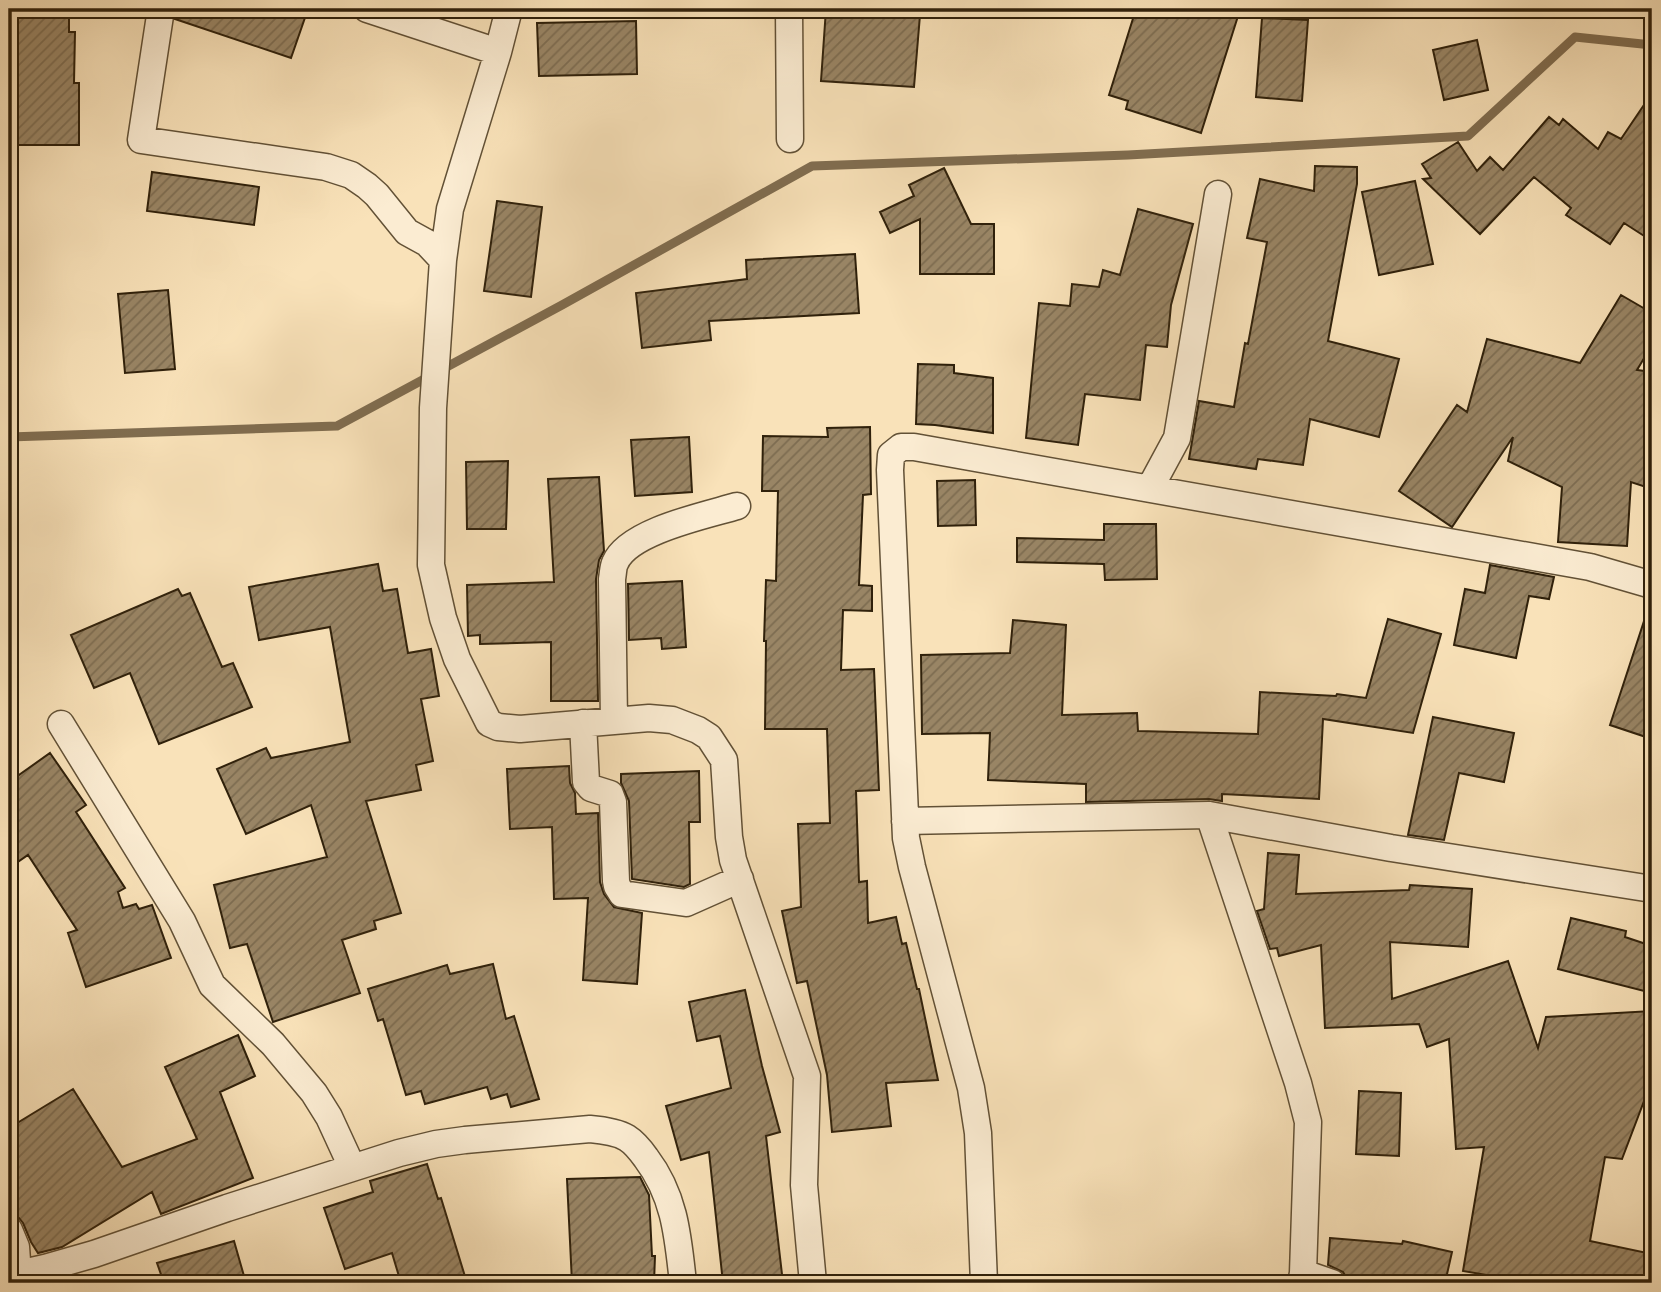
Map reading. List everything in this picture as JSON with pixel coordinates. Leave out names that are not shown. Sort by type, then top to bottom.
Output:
[{"type":"street","points":[[161,9],[141,141],[326,167],[351,175],[377,195],[407,232],[427,243],[443,261]]},
{"type":"street","points":[[367,9],[498,52]]},
{"type":"street","points":[[509,9],[450,209],[443,261],[433,408],[431,565],[443,618],[457,659],[489,723],[498,727],[520,729],[649,718],[672,720],[709,737],[724,760],[733,860],[807,1076],[804,1194],[813,1283]]},
{"type":"street","points":[[789,9],[789,139]]},
{"type":"street","points":[[1150,488],[1177,438],[1218,194]]},
{"type":"street","points":[[985,1283],[978,1133],[971,1088],[906,838],[891,455],[901,447],[914,447],[1590,567],[1652,585]]},
{"type":"street","points":[[614,721],[612,579],[616,561],[641,539],[662,528],[737,506]]},
{"type":"street","points":[[583,723],[586,782],[591,788],[610,794],[613,802],[616,881],[622,894],[686,903],[740,879]]},
{"type":"street","points":[[61,724],[183,921],[212,985],[274,1044],[314,1093],[329,1117],[352,1167]]},
{"type":"street","points":[[905,821],[1209,816],[1652,889]]},
{"type":"street","points":[[1209,816],[1298,1083],[1308,1122],[1302,1278],[1332,1283]]},
{"type":"street","points":[[9,1230],[16,1247],[14,1275],[94,1254],[352,1167],[436,1144],[590,1129],[626,1138],[639,1148],[653,1167],[671,1205],[676,1224],[683,1283]]},
{"type":"building","points":[[9,9],[35,9],[35,14],[69,15],[69,32],[75,32],[74,83],[79,83],[79,145],[9,145]]},
{"type":"building","points":[[176,9],[308,9],[291,58],[175,19]]},
{"type":"building","points":[[826,9],[920,15],[914,87],[821,81]]},
{"type":"building","points":[[1136,9],[1234,9],[1231,16],[1238,16],[1201,133],[1126,109],[1128,101],[1109,95]]},
{"type":"building","points":[[1262,18],[1308,20],[1302,101],[1256,97]]},
{"type":"building","points":[[636,21],[637,74],[539,76],[537,23]]},
{"type":"building","points":[[1477,40],[1488,90],[1444,100],[1433,50]]},
{"type":"building","points":[[1652,93],[1652,241],[1624,223],[1610,244],[1566,215],[1571,208],[1534,177],[1480,234],[1423,179],[1431,178],[1422,164],[1458,142],[1477,171],[1490,157],[1503,170],[1549,117],[1559,125],[1563,119],[1598,149],[1608,132],[1621,139]]},
{"type":"building","points":[[1315,166],[1357,167],[1357,184],[1328,341],[1399,359],[1379,437],[1310,419],[1303,465],[1258,459],[1256,469],[1189,459],[1199,401],[1234,407],[1267,242],[1247,238],[1260,179],[1314,191]]},
{"type":"building","points":[[944,168],[971,224],[994,224],[994,274],[920,274],[920,219],[890,233],[880,212],[914,196],[909,185]]},
{"type":"building","points":[[152,172],[259,187],[254,225],[147,211]]},
{"type":"building","points":[[1415,181],[1433,264],[1379,275],[1362,192]]},
{"type":"building","points":[[497,201],[542,207],[531,297],[484,291]]},
{"type":"building","points":[[1138,209],[1193,224],[1171,305],[1167,347],[1146,345],[1140,400],[1085,394],[1078,445],[1026,438],[1039,303],[1070,306],[1072,284],[1099,287],[1103,270],[1120,275]]},
{"type":"building","points":[[855,254],[859,313],[709,321],[711,340],[642,348],[636,293],[747,279],[746,260]]},
{"type":"building","points":[[168,290],[175,369],[125,373],[118,294]]},
{"type":"building","points":[[1621,295],[1652,313],[1652,345],[1637,370],[1652,372],[1652,465],[1646,487],[1631,482],[1627,546],[1558,542],[1562,487],[1508,461],[1513,437],[1452,527],[1399,491],[1457,405],[1467,412],[1487,339],[1580,363]]},
{"type":"building","points":[[918,364],[954,365],[954,373],[993,378],[993,433],[916,424]]},
{"type":"building","points":[[870,427],[871,494],[863,495],[859,585],[872,586],[872,611],[843,610],[841,670],[874,669],[879,790],[856,791],[859,882],[867,881],[868,923],[896,917],[902,944],[906,943],[919,989],[938,1080],[886,1083],[891,1126],[832,1132],[827,1075],[807,981],[797,983],[782,911],[801,907],[798,824],[830,823],[827,729],[765,729],[766,580],[776,581],[778,491],[762,491],[763,436],[828,437],[827,428]]},
{"type":"building","points":[[689,437],[692,492],[635,496],[631,440]]},
{"type":"building","points":[[508,461],[506,529],[467,529],[466,462]]},
{"type":"building","points":[[599,477],[604,551],[599,560],[596,579],[598,701],[551,701],[551,642],[480,644],[480,635],[468,636],[467,585],[554,582],[548,479]]},
{"type":"building","points":[[975,480],[976,525],[938,526],[937,481]]},
{"type":"building","points":[[1104,524],[1156,524],[1157,579],[1105,580],[1104,564],[1017,562],[1017,538],[1104,540]]},
{"type":"building","points":[[378,564],[383,591],[397,589],[408,653],[431,649],[439,696],[421,699],[433,761],[416,765],[421,790],[366,801],[401,913],[374,921],[376,929],[342,940],[360,993],[273,1022],[247,944],[230,948],[214,885],[327,857],[311,805],[246,834],[217,769],[266,748],[271,758],[350,742],[330,627],[259,640],[249,587]]},
{"type":"building","points":[[1490,565],[1554,577],[1549,599],[1529,596],[1516,658],[1454,645],[1465,589],[1485,593]]},
{"type":"building","points":[[682,581],[686,647],[662,649],[661,638],[629,640],[628,584]]},
{"type":"building","points":[[178,589],[182,596],[190,593],[222,667],[233,663],[252,707],[159,744],[130,673],[94,688],[71,635]]},
{"type":"building","points":[[1647,612],[1652,613],[1652,739],[1610,725]]},
{"type":"building","points":[[1388,619],[1441,634],[1413,733],[1323,719],[1319,799],[1222,794],[1222,801],[1086,802],[1086,784],[988,780],[990,733],[922,734],[921,655],[1010,653],[1013,620],[1066,625],[1062,715],[1137,713],[1138,731],[1258,734],[1260,692],[1337,694],[1366,698]]},
{"type":"building","points":[[1433,717],[1514,733],[1504,782],[1459,773],[1444,840],[1408,835]]},
{"type":"building","points":[[50,753],[86,805],[76,812],[125,888],[118,892],[123,908],[136,904],[139,909],[152,905],[171,958],[86,987],[68,933],[77,930],[28,855],[9,868],[9,782]]},
{"type":"building","points":[[569,766],[576,814],[598,813],[600,882],[604,894],[614,907],[642,913],[637,984],[583,980],[588,898],[554,899],[552,827],[510,829],[507,769]]},
{"type":"building","points":[[699,771],[700,822],[689,822],[690,884],[684,887],[632,879],[629,801],[621,783],[621,774]]},
{"type":"building","points":[[1268,853],[1299,855],[1296,894],[1409,890],[1410,885],[1472,889],[1468,947],[1390,942],[1392,999],[1508,961],[1538,1048],[1546,1017],[1652,1011],[1652,1080],[1622,1159],[1605,1157],[1590,1241],[1652,1254],[1652,1283],[1533,1283],[1463,1271],[1484,1147],[1456,1149],[1449,1039],[1427,1047],[1419,1024],[1325,1028],[1321,945],[1279,956],[1277,948],[1270,949],[1257,911],[1264,909]]},
{"type":"building","points":[[1571,918],[1626,931],[1625,937],[1652,946],[1652,993],[1558,969]]},
{"type":"building","points":[[493,964],[506,1019],[514,1016],[539,1099],[511,1107],[507,1094],[491,1099],[487,1087],[425,1104],[421,1091],[406,1095],[383,1019],[378,1021],[368,989],[447,965],[450,974]]},
{"type":"building","points":[[745,990],[780,1132],[766,1136],[783,1283],[723,1283],[709,1152],[681,1160],[666,1106],[731,1088],[720,1036],[697,1041],[689,1002]]},
{"type":"building","points":[[238,1035],[255,1076],[220,1092],[253,1178],[161,1214],[152,1192],[62,1247],[38,1253],[23,1223],[9,1206],[9,1128],[73,1089],[122,1167],[197,1139],[165,1067]]},
{"type":"building","points":[[1359,1091],[1401,1093],[1399,1156],[1356,1154]]},
{"type":"building","points":[[427,1164],[438,1199],[441,1198],[467,1283],[401,1283],[392,1253],[345,1269],[324,1208],[373,1192],[370,1181]]},
{"type":"building","points":[[640,1177],[649,1195],[652,1256],[655,1256],[654,1283],[572,1283],[567,1179]]},
{"type":"building","points":[[1330,1238],[1402,1244],[1403,1241],[1452,1252],[1445,1283],[1424,1283],[1385,1275],[1385,1280],[1346,1277],[1343,1272],[1328,1265]]},
{"type":"building","points":[[234,1241],[246,1283],[164,1283],[157,1263]]},
{"type":"waterway","points":[[9,437],[337,426],[812,166],[1128,155],[1468,136],[1575,37],[1652,45]]}]
